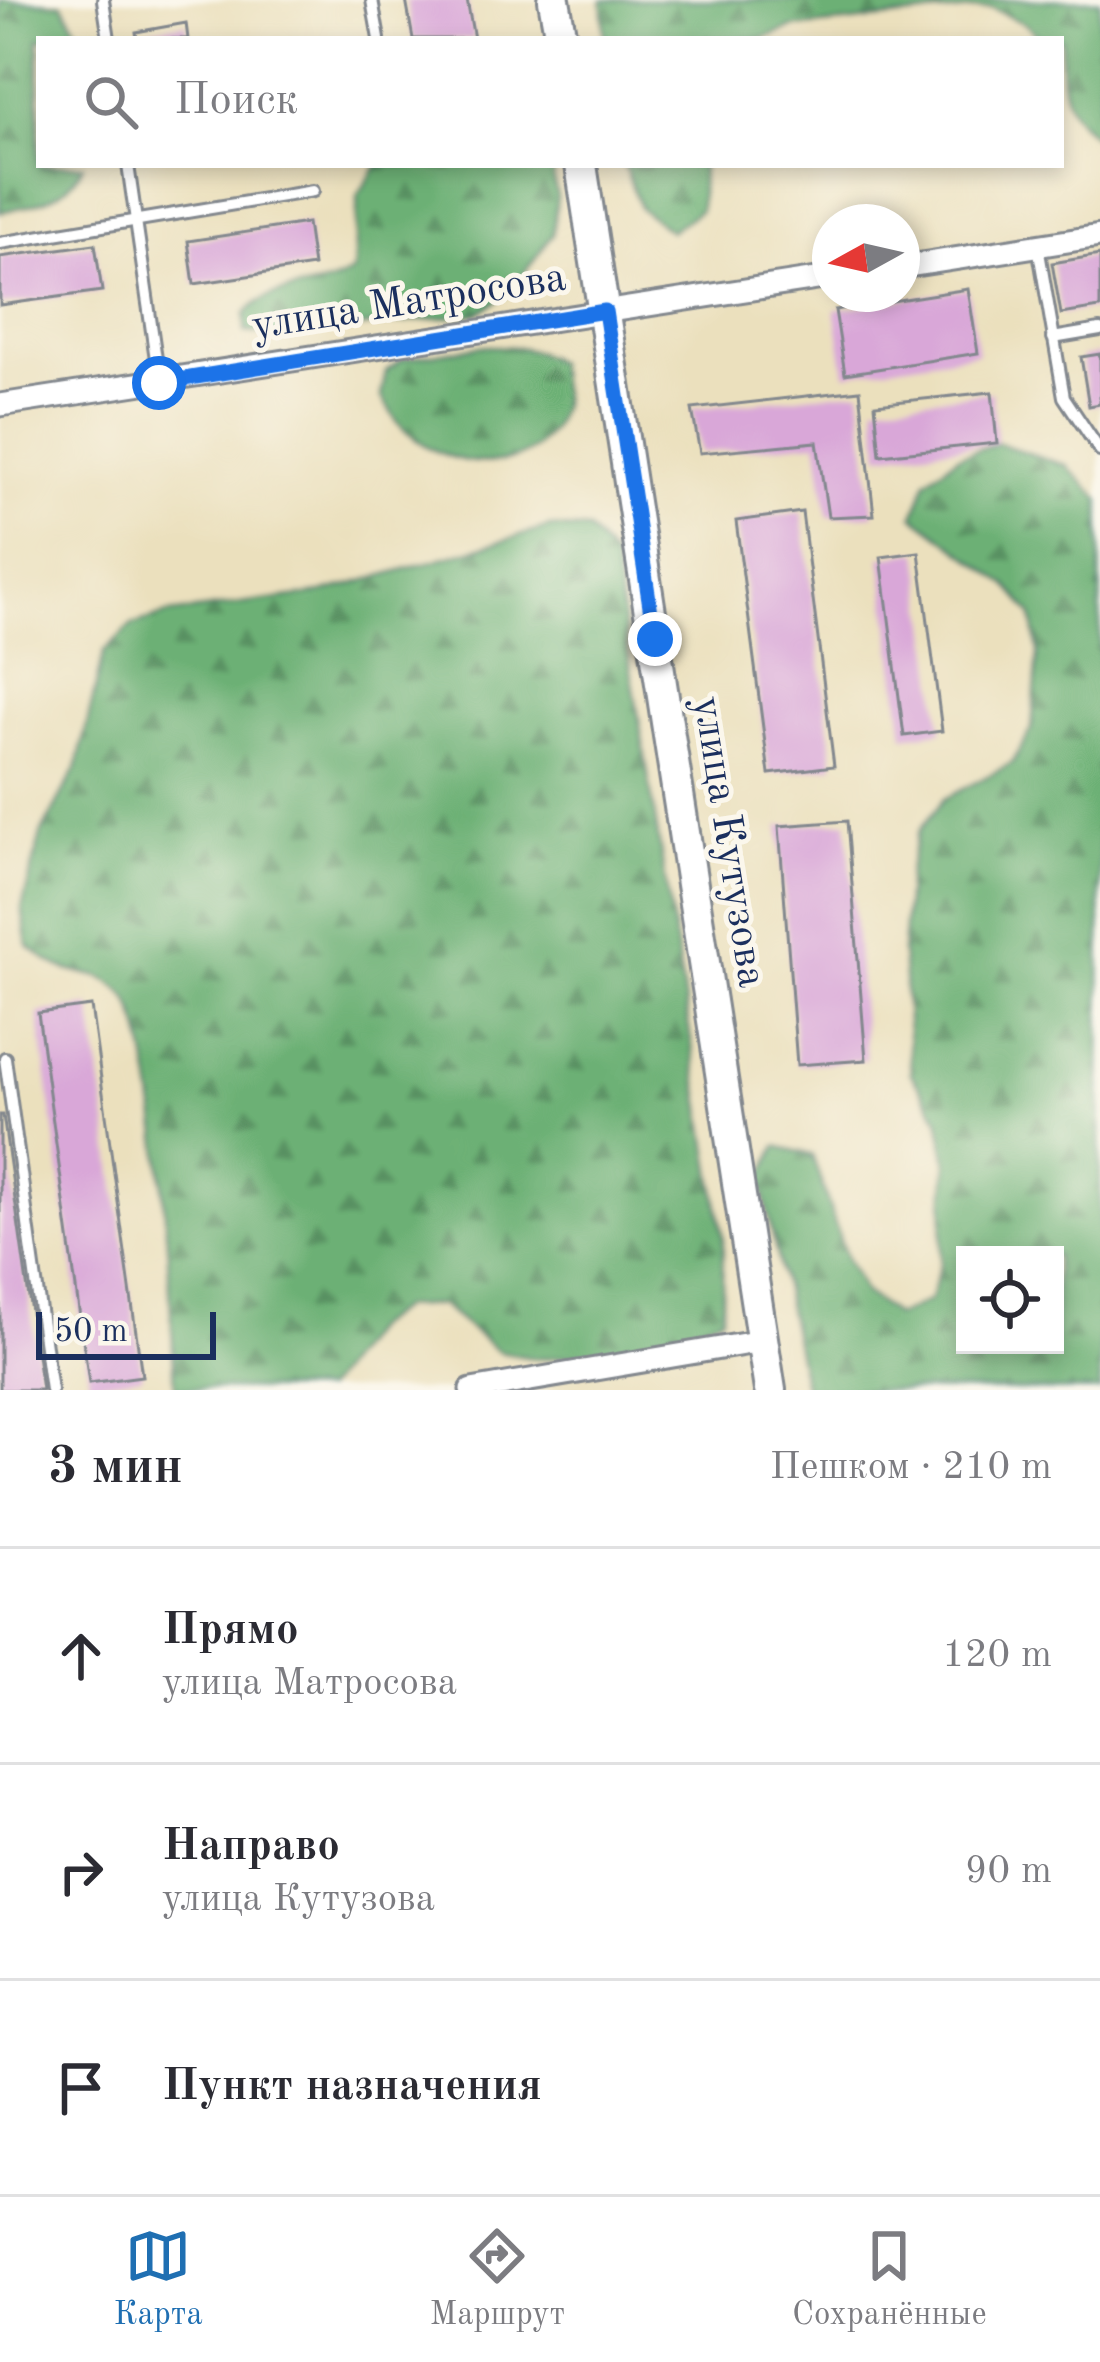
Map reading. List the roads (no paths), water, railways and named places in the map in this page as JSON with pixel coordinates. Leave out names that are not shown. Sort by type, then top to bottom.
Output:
[{"type":"street","points":[[554,0],[560,36]]},
{"type":"street","name":"улица Кутузова","points":[[581,168],[770,1390]]},
{"type":"street","points":[[920,264],[1100,236]]},
{"type":"street","name":"улица Матросова","points":[[0,405],[812,281]]},
{"type":"street","points":[[471,1390],[762,1341]]},
{"type":"lane","points":[[104,0],[109,36]]},
{"type":"lane","points":[[372,0],[378,36]]},
{"type":"lane","points":[[128,168],[159,383]]},
{"type":"lane","points":[[0,243],[313,191]]},
{"type":"lane","points":[[1038,246],[1064,398],[1094,433],[1100,451]]},
{"type":"lane","points":[[1053,338],[1100,330]]},
{"type":"lane","points":[[5,1058],[51,1390]]}]
